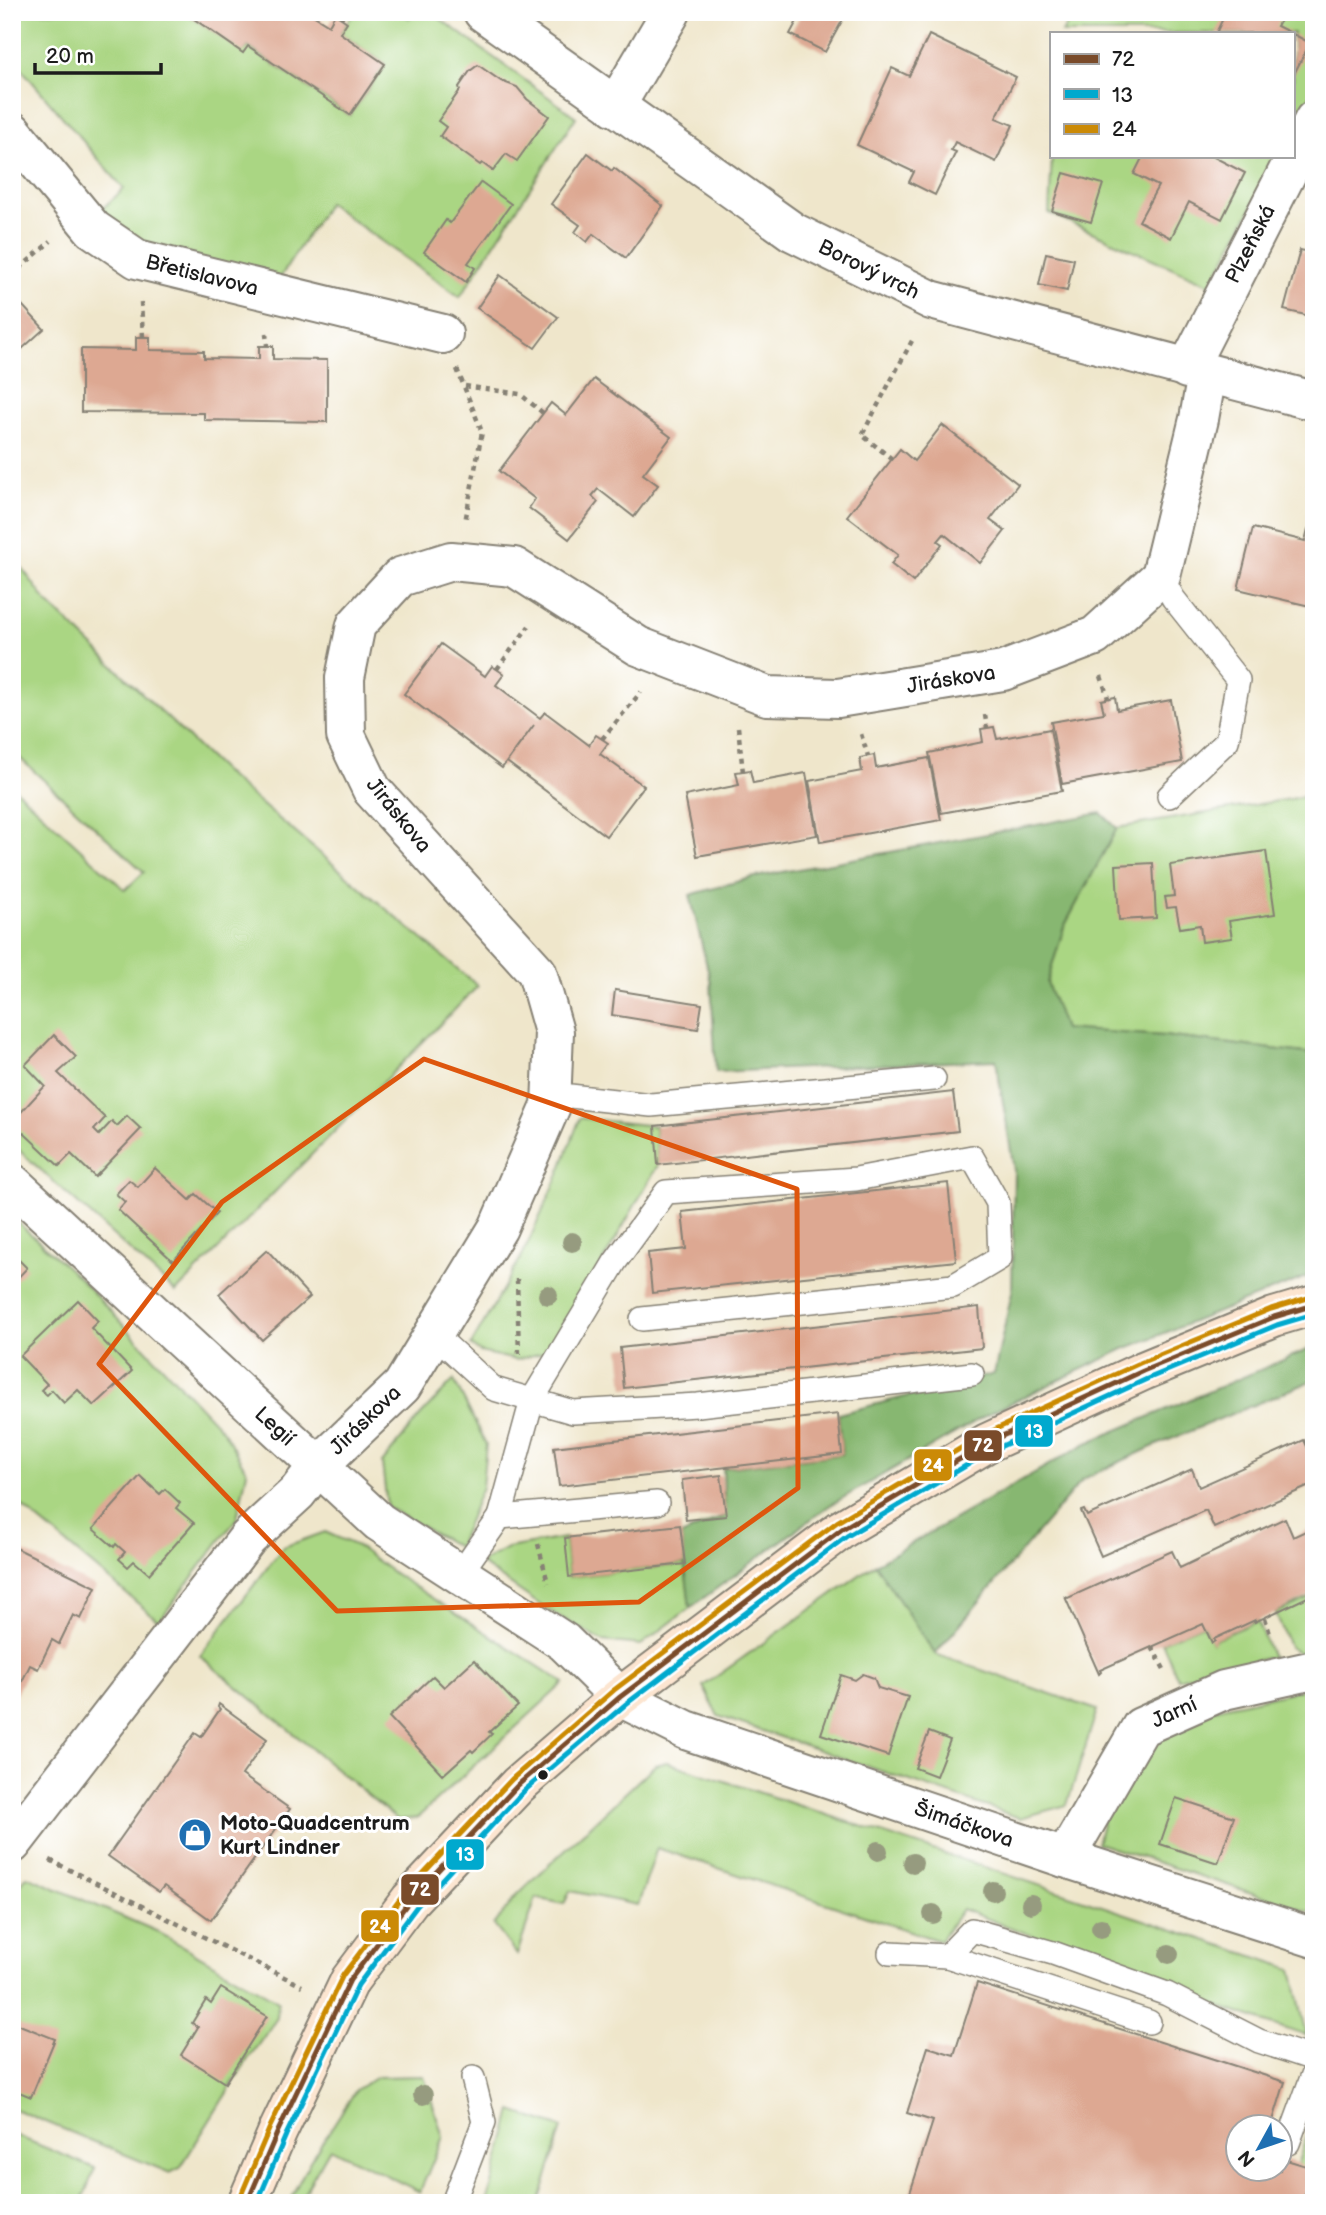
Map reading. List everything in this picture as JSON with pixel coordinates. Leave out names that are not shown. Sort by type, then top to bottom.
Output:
[{"type":"main road","points":[[247,2203],[350,1980],[410,1900],[518,1785],[620,1697],[842,1529],[987,1443],[1143,1371],[1274,1317],[1314,1306]]},
{"type":"street","name":"Borový vrch","points":[[483,12],[793,232],[931,300],[1314,401]]},
{"type":"street","points":[[615,107],[671,12]]},
{"type":"street","name":"Plzeňská","points":[[1197,371],[1314,120]]},
{"type":"street","name":"Břetislavova","points":[[12,131],[93,229],[137,259],[443,334]]},
{"type":"street","points":[[1161,576],[1199,419],[1197,371]]},
{"type":"street","name":"Jiráskova","points":[[26,1849],[248,1538],[297,1493],[318,1466],[402,1386],[498,1228],[551,1106],[554,1032],[537,972],[372,790],[346,736],[345,678],[356,625],[400,576],[451,561],[514,567],[638,646],[714,677],[767,696],[838,698],[1003,671],[1096,636],[1161,576]]},
{"type":"street","name":"Legií","points":[[12,1183],[379,1522],[564,1642],[620,1697]]},
{"type":"street","name":"Jarní","points":[[1065,1858],[1141,1727],[1224,1690],[1314,1670]]},
{"type":"street","name":"Šimáčkova","points":[[620,1697],[686,1730],[1065,1858],[1314,1938]]},
{"type":"lane","points":[[1161,576],[1173,598],[1238,680],[1227,741],[1170,796]]},
{"type":"lane","points":[[552,1094],[651,1105],[934,1079]]},
{"type":"lane","points":[[460,1574],[500,1517],[526,1399],[615,1262],[666,1192],[856,1179],[972,1157],[998,1203],[1000,1258],[953,1286],[642,1319]]},
{"type":"lane","points":[[434,1334],[494,1389],[573,1412],[684,1406],[972,1374]]},
{"type":"lane","points":[[500,1517],[657,1503]]},
{"type":"lane","points":[[947,1956],[972,1930],[1053,1953],[1167,1994],[1259,2041],[1314,2059]]},
{"type":"lane","points":[[890,1952],[947,1956],[1149,2022]]},
{"type":"lane","points":[[1294,2126],[1314,2071]]},
{"type":"lane","points":[[453,2203],[484,2122],[473,2078]]},
{"type":"path","points":[[341,18],[345,12]]},
{"type":"path","points":[[12,275],[81,215]]},
{"type":"path","points":[[892,459],[862,435],[919,326]]},
{"type":"path","points":[[443,334],[482,432],[464,530]]},
{"type":"path","points":[[464,386],[520,394],[543,413]]},
{"type":"path","points":[[497,669],[536,617]]},
{"type":"path","points":[[1097,666],[1108,698]]},
{"type":"path","points":[[602,739],[648,683]]},
{"type":"path","points":[[738,724],[743,772]]},
{"type":"path","points":[[517,1274],[526,1399]]},
{"type":"path","points":[[530,1514],[564,1642]]},
{"type":"path","points":[[26,1849],[303,1987]]},
{"type":"highlighted area","points":[[424,1059],[797,1189],[798,1488],[639,1602],[337,1611],[99,1364],[222,1202]]},
{"type":"green space","points":[[12,12],[184,12],[243,52],[248,47],[350,115],[385,64],[340,33],[355,12],[400,12],[409,18],[417,12],[434,12],[576,117],[460,297],[328,203],[276,284],[148,253],[95,215],[124,189],[12,58]]},
{"type":"green space","points":[[1074,12],[1314,12],[1314,88],[1294,127],[1294,32],[1063,32]]},
{"type":"green space","points":[[1052,158],[1278,158],[1211,285],[1049,213]]},
{"type":"green space","points":[[12,554],[46,601],[228,776],[478,986],[176,1292],[12,1144],[12,786],[125,890],[144,872],[12,751]]},
{"type":"green space","points":[[1314,795],[1314,1054],[1165,1036],[1064,1030],[1047,983],[1064,927],[1117,828]]},
{"type":"green space","points":[[1101,813],[1117,828],[1064,927],[1047,983],[1064,1029],[1165,1036],[1314,1054],[1314,1274],[1124,1349],[992,1412],[829,1506],[690,1608],[681,1536],[725,1516],[723,1468],[842,1454],[838,1414],[994,1374],[1012,1292],[1014,1170],[996,1060],[716,1072],[711,983],[690,895],[750,878]]},
{"type":"green space","points":[[580,1118],[655,1126],[658,1165],[597,1272],[545,1352],[516,1360],[480,1352],[471,1345],[523,1254],[557,1179]]},
{"type":"green space","points":[[12,1217],[81,1280],[224,1432],[247,1472],[237,1518],[159,1621],[12,1498]]},
{"type":"green space","points":[[1314,1347],[1314,1380],[1152,1447],[1083,1479],[935,1654],[875,1564],[1087,1443]]},
{"type":"green space","points":[[454,1380],[486,1444],[482,1487],[458,1547],[387,1507],[382,1463],[419,1417]]},
{"type":"green space","points":[[325,1532],[357,1546],[392,1572],[564,1683],[417,1818],[398,1820],[200,1656],[283,1547]]},
{"type":"green space","points":[[565,1538],[569,1577],[685,1564],[690,1608],[641,1645],[602,1641],[543,1607],[480,1563],[507,1548]]},
{"type":"green space","points":[[875,1564],[935,1654],[1097,1710],[1067,1805],[1020,1818],[718,1716],[703,1686]]},
{"type":"green space","points":[[1314,1596],[1314,1649],[1299,1653],[1289,1647],[1276,1613]]},
{"type":"green space","points":[[1257,1621],[1272,1657],[1178,1679],[1162,1642],[1203,1624],[1212,1642]]},
{"type":"green space","points":[[1314,1687],[1314,1913],[1097,1843],[1104,1815],[1148,1745],[1199,1712]]},
{"type":"green space","points":[[667,1762],[1292,1969],[1307,2036],[1212,2004],[962,1909],[940,1941],[657,1848],[638,1905],[570,1891],[564,1904],[536,1898],[517,1955],[494,1925],[518,1894],[655,1765]]},
{"type":"green space","points":[[27,1876],[156,1931],[278,2001],[277,2018],[180,2168],[170,2173],[12,2108],[12,1896]]},
{"type":"green space","points":[[424,2076],[443,2137],[420,2192],[330,2148],[298,2203],[288,2203],[310,2161],[356,2090],[377,2077]]},
{"type":"green space","points":[[512,2111],[562,2128],[539,2203],[487,2203]]},
{"type":"green space","points":[[1314,2114],[1314,2185],[1294,2177]]},
{"type":"green space","points":[[12,2134],[95,2168],[81,2203],[12,2203]]},
{"type":"building","points":[[184,12],[308,12],[329,25],[335,14],[347,22],[340,33],[385,64],[350,115],[248,46],[243,53]]},
{"type":"building","points":[[559,12],[575,12],[570,19]]},
{"type":"building","points":[[802,12],[847,12],[825,52],[790,34]]},
{"type":"building","points":[[1226,12],[1278,12],[1283,15],[1277,26],[1289,32],[1216,32]]},
{"type":"building","points":[[929,35],[1016,77],[996,118],[1013,125],[996,162],[955,142],[951,150],[956,152],[935,195],[909,182],[914,172],[857,145],[892,68],[909,76]]},
{"type":"building","points":[[1294,35],[1310,43],[1294,74]]},
{"type":"building","points":[[478,65],[501,81],[517,87],[527,99],[549,116],[517,161],[506,154],[493,171],[482,163],[480,165],[440,136],[446,127],[438,121],[470,71]]},
{"type":"building","points":[[588,153],[612,171],[614,168],[663,206],[626,258],[593,234],[587,242],[575,232],[580,225],[551,204]]},
{"type":"building","points":[[1142,158],[1216,158],[1245,173],[1222,219],[1189,202],[1171,238],[1139,221],[1158,186],[1134,174]]},
{"type":"building","points":[[1064,173],[1103,184],[1091,222],[1052,211]]},
{"type":"building","points":[[481,182],[511,204],[468,263],[475,268],[466,282],[424,252],[446,220],[450,223]]},
{"type":"building","points":[[1300,250],[1314,253],[1314,317],[1284,310]]},
{"type":"building","points":[[1046,253],[1074,259],[1067,291],[1039,285]]},
{"type":"building","points":[[500,275],[558,317],[535,348],[477,308]]},
{"type":"building","points":[[12,294],[44,329],[12,358]]},
{"type":"building","points":[[136,337],[150,337],[150,350],[204,351],[204,358],[259,359],[259,346],[273,346],[273,359],[327,360],[327,422],[204,420],[204,413],[81,412],[81,349],[136,350]]},
{"type":"building","points":[[594,379],[671,437],[643,474],[658,485],[634,517],[598,489],[592,496],[598,502],[569,539],[529,508],[535,499],[499,471],[551,403],[566,415]]},
{"type":"building","points":[[942,425],[1018,484],[990,520],[1005,531],[980,563],[944,534],[938,541],[942,544],[913,582],[891,564],[898,555],[847,516],[900,449],[914,461]]},
{"type":"building","points":[[1253,528],[1305,541],[1308,529],[1314,530],[1314,607],[1238,589]]},
{"type":"building","points":[[441,644],[485,676],[492,666],[504,674],[496,685],[540,718],[545,712],[589,745],[596,735],[608,743],[600,754],[644,786],[606,836],[507,762],[534,725],[502,768],[404,694]]},
{"type":"building","points":[[1115,697],[1117,710],[1171,700],[1182,762],[1062,784],[1051,722],[1104,713],[1101,700]]},
{"type":"building","points":[[994,727],[997,739],[1050,729],[1062,791],[941,813],[929,753],[983,742],[981,729]]},
{"type":"building","points":[[874,755],[876,768],[929,758],[941,820],[820,842],[809,781],[862,771],[860,758]]},
{"type":"building","points":[[750,770],[753,783],[806,773],[817,835],[697,856],[685,796],[739,785],[736,772]]},
{"type":"building","points":[[1266,851],[1275,914],[1229,921],[1232,938],[1202,942],[1200,925],[1180,928],[1176,907],[1167,908],[1165,897],[1174,896],[1170,865]]},
{"type":"building","points":[[1153,863],[1156,918],[1119,920],[1116,865]]},
{"type":"building","points":[[615,990],[702,1004],[698,1029],[612,1015]]},
{"type":"building","points":[[54,1035],[76,1057],[58,1073],[105,1118],[94,1130],[99,1135],[112,1121],[117,1126],[127,1116],[141,1129],[95,1177],[71,1154],[59,1166],[12,1122],[45,1086],[25,1065]]},
{"type":"building","points":[[953,1092],[958,1131],[658,1165],[655,1126]]},
{"type":"building","points":[[155,1168],[190,1200],[196,1194],[217,1213],[173,1261],[118,1210],[125,1202],[116,1194],[129,1180],[138,1187]]},
{"type":"building","points":[[948,1183],[956,1261],[652,1293],[648,1253],[686,1249],[682,1212]]},
{"type":"building","points":[[267,1250],[310,1297],[262,1340],[219,1294]]},
{"type":"building","points":[[12,1253],[27,1268],[12,1284]]},
{"type":"building","points":[[78,1300],[98,1321],[91,1328],[132,1371],[94,1406],[78,1390],[64,1403],[52,1390],[47,1395],[41,1390],[47,1384],[20,1356]]},
{"type":"building","points":[[979,1307],[982,1348],[624,1388],[620,1348]]},
{"type":"building","points":[[838,1414],[842,1454],[559,1486],[554,1447]]},
{"type":"building","points":[[1304,1440],[1312,1457],[1314,1456],[1314,1484],[1214,1528],[1206,1510],[1101,1556],[1081,1511],[1084,1510],[1087,1516],[1192,1469],[1199,1487]]},
{"type":"building","points":[[721,1475],[726,1516],[686,1520],[682,1480]]},
{"type":"building","points":[[140,1476],[160,1494],[165,1489],[180,1503],[176,1508],[194,1523],[149,1574],[134,1561],[128,1567],[119,1559],[125,1552],[116,1544],[114,1547],[93,1529]]},
{"type":"building","points":[[1285,1518],[1293,1537],[1314,1527],[1314,1594],[1214,1639],[1212,1643],[1203,1624],[1100,1670],[1099,1674],[1065,1597],[1068,1598],[1172,1551],[1180,1568]]},
{"type":"building","points":[[680,1525],[685,1564],[569,1577],[565,1538]]},
{"type":"building","points":[[12,1546],[96,1587],[81,1619],[73,1615],[59,1644],[52,1640],[38,1669],[30,1665],[16,1694],[12,1692]]},
{"type":"building","points":[[474,1660],[518,1706],[489,1732],[492,1734],[473,1752],[471,1750],[443,1775],[389,1717],[433,1676],[444,1687]]},
{"type":"building","points":[[863,1674],[874,1678],[878,1688],[908,1697],[888,1756],[821,1734],[841,1675],[855,1680]]},
{"type":"building","points":[[219,1704],[267,1739],[242,1775],[290,1809],[211,1920],[164,1886],[159,1892],[108,1856],[195,1733],[201,1737],[220,1709]]},
{"type":"building","points":[[929,1732],[950,1740],[936,1776],[915,1768]]},
{"type":"building","points":[[1176,1798],[1234,1817],[1218,1863],[1160,1844]]},
{"type":"building","points":[[977,1983],[1285,2082],[1275,2114],[1224,2114],[1224,2184],[1294,2184],[1294,2162],[1313,2168],[1302,2203],[939,2203],[910,2193],[933,2121],[907,2113],[928,2047],[954,2055]]},
{"type":"building","points":[[221,1988],[267,2016],[225,2083],[181,2055],[198,2027],[192,2023],[206,2000],[211,2004]]},
{"type":"building","points":[[12,2022],[55,2039],[31,2097],[12,2089]]},
{"type":"transit line","name":"24","points":[[239,2200],[270,2127],[343,1975],[404,1894],[512,1779],[614,1690],[837,1522],[983,1435],[1140,1363],[1271,1309],[1311,1297]]},
{"type":"transit line","name":"72","points":[[247,2203],[350,1980],[410,1900],[518,1785],[620,1697],[842,1529],[987,1443],[1143,1371],[1274,1317],[1314,1305]]},
{"type":"transit line","name":"13","points":[[257,2203],[286,2135],[358,1985],[417,1906],[524,1791],[626,1704],[847,1536],[991,1451],[1147,1379],[1277,1325],[1314,1314]]},
{"type":"place","name":"Moto-Quadcentrum Kurt Lindner","points":[[195,1835]]}]
